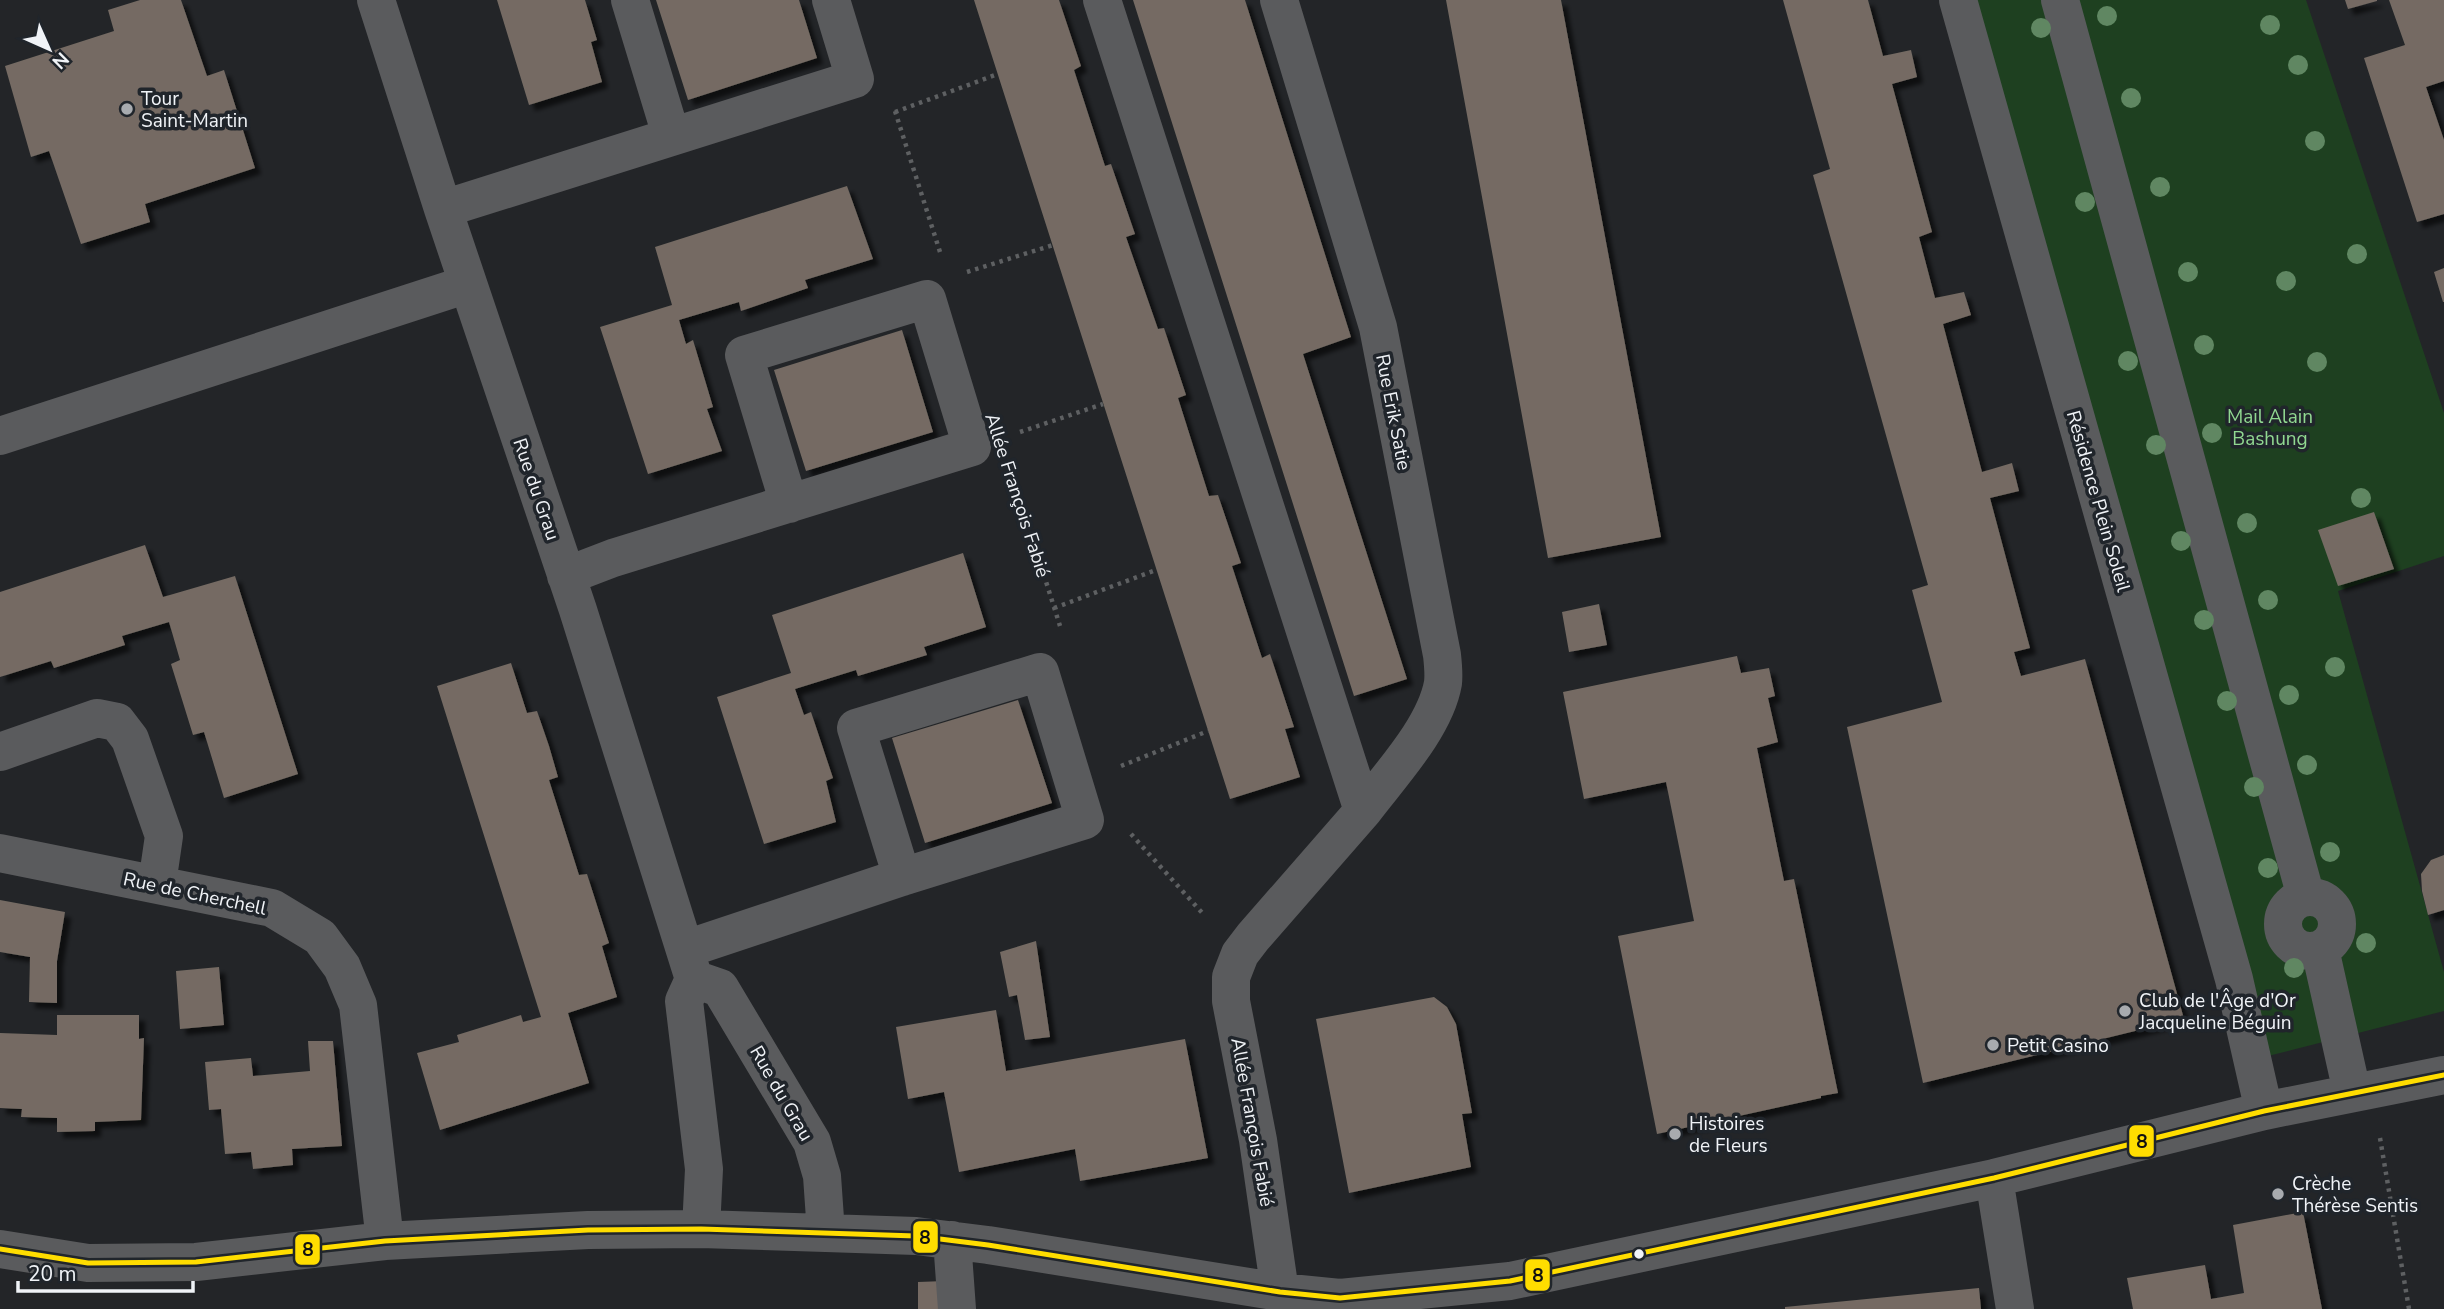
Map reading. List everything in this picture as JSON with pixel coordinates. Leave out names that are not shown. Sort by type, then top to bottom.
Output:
[{"type":"street","name":"Rue du Grau","points":[[376,0],[566,576],[690,964],[720,988],[811,1142],[821,1176],[827,1233]]},
{"type":"street","points":[[630,0],[671,135]]},
{"type":"street","points":[[443,209],[855,79],[831,0]]},
{"type":"street","points":[[1102,0],[1363,811]]},
{"type":"street","name":"Rue Erik Satie","points":[[1279,0],[1378,327],[1442,655],[1443,682],[1433,711],[1415,741],[1363,811]]},
{"type":"street","name":"Résidence Plein Soleil","points":[[1958,0],[2239,1003],[2264,1111]]},
{"type":"street","points":[[2060,0],[2306,897],[2323,900],[2334,912],[2337,920],[2334,936],[2320,949],[2352,1092]]},
{"type":"street","points":[[0,436],[468,284]]},
{"type":"street","points":[[566,576],[613,558],[789,504],[972,447],[927,299],[744,355],[789,504]]},
{"type":"street","points":[[701,1228],[704,1169],[684,1001],[690,964],[902,877],[1085,820],[1040,672],[856,727],[902,877]]},
{"type":"street","points":[[0,752],[97,718],[117,722],[130,739],[164,836],[157,884]]},
{"type":"street","name":"Allée François Fabié","points":[[1280,1292],[1258,1139],[1231,1001],[1231,977],[1240,954],[1363,811]]},
{"type":"street","name":"Rue de Cherchell","points":[[0,853],[272,908],[320,937],[342,967],[358,1005],[385,1241]]},
{"type":"street","points":[[0,1249],[88,1263],[196,1262],[385,1241],[588,1230],[701,1228],[952,1240],[1280,1292],[1340,1298],[1510,1281],[1994,1178],[2264,1111],[2444,1075]]},
{"type":"street","points":[[1994,1178],[2015,1309]]},
{"type":"street","points":[[952,1240],[957,1309]]},
{"type":"path","points":[[895,112],[998,74]]},
{"type":"path","points":[[893,105],[944,265]]},
{"type":"path","points":[[961,274],[1053,245]]},
{"type":"path","points":[[1013,434],[1103,404]]},
{"type":"path","name":"Allée François Fabié","points":[[1009,465],[1062,633]]},
{"type":"path","points":[[1054,608],[1156,570]]},
{"type":"path","points":[[1118,767],[1208,731]]},
{"type":"path","points":[[1128,831],[1240,954]]},
{"type":"path","points":[[2352,1092],[2355,1126],[2381,1138],[2409,1309]]},
{"type":"green space","name":"Mail Alain Bashung","points":[[1977,0],[2306,0],[2444,413],[2444,556],[2338,591],[2444,972],[2444,1011],[2268,1056]]},
{"type":"building","name":"Tour Saint-Martin","points":[[140,0],[181,0],[207,76],[224,70],[255,168],[145,204],[150,222],[81,244],[49,151],[31,157],[5,66],[114,31],[108,10]]},
{"type":"building","points":[[497,0],[585,0],[597,40],[591,42],[602,82],[529,105]]},
{"type":"building","points":[[656,0],[799,0],[817,58],[688,100]]},
{"type":"building","points":[[974,0],[1059,0],[1081,66],[1074,70],[1105,166],[1111,164],[1135,234],[1126,237],[1158,329],[1164,328],[1186,395],[1178,398],[1209,496],[1218,495],[1241,563],[1232,566],[1262,658],[1270,654],[1294,727],[1285,729],[1300,777],[1230,799]]},
{"type":"building","points":[[1133,0],[1245,0],[1351,337],[1303,354],[1407,679],[1354,696]]},
{"type":"building","points":[[1446,0],[1561,0],[1661,537],[1548,558]]},
{"type":"building","points":[[1783,0],[1868,0],[1883,56],[1911,50],[1917,77],[1892,84],[1932,232],[1919,237],[1935,298],[1964,292],[1971,315],[1943,324],[1982,472],[2012,463],[2019,491],[1990,498],[2030,648],[2014,652],[2021,676],[2085,659],[2184,1019],[1923,1083],[1847,727],[1942,702],[1912,590],[1928,585],[1813,175],[1830,169]]},
{"type":"building","points":[[2345,0],[2377,0],[2377,1],[2348,9]]},
{"type":"building","points":[[2389,0],[2444,0],[2444,81],[2426,87],[2444,140],[2444,214],[2417,222],[2364,58],[2405,45]]},
{"type":"building","points":[[847,186],[873,259],[805,280],[808,288],[741,311],[739,302],[679,320],[686,344],[693,340],[713,407],[707,409],[722,451],[648,474],[600,327],[672,305],[655,247]]},
{"type":"building","points":[[2444,268],[2444,302],[2443,302],[2434,272]]},
{"type":"building","points":[[902,330],[933,432],[806,471],[774,370]]},
{"type":"building","points":[[2374,512],[2394,569],[2338,586],[2318,530]]},
{"type":"building","points":[[145,545],[163,597],[235,576],[298,774],[224,798],[204,732],[193,735],[171,664],[180,660],[169,622],[122,636],[125,645],[54,668],[51,661],[0,677],[0,592]]},
{"type":"building","points":[[963,553],[986,627],[924,647],[927,655],[858,676],[856,670],[795,689],[804,715],[811,712],[833,778],[826,781],[836,822],[764,844],[717,697],[791,673],[772,615]]},
{"type":"building","points":[[1599,604],[1607,645],[1569,652],[1562,612]]},
{"type":"building","points":[[1737,656],[1741,673],[1769,668],[1775,696],[1768,698],[1778,742],[1757,748],[1784,881],[1794,879],[1838,1093],[1657,1134],[1618,936],[1694,921],[1666,782],[1584,799],[1563,692]]},
{"type":"building","points":[[511,663],[527,713],[537,711],[549,746],[558,777],[549,780],[579,875],[587,874],[609,943],[602,946],[617,997],[568,1013],[589,1083],[440,1130],[417,1053],[459,1042],[457,1035],[521,1015],[523,1022],[541,1017],[437,686]]},
{"type":"building","points":[[1018,700],[1052,803],[925,843],[892,738]]},
{"type":"building","points":[[2444,855],[2444,910],[2428,915],[2421,874],[2431,860]]},
{"type":"building","points":[[0,900],[65,912],[57,961],[57,1003],[29,1002],[30,957],[0,952]]},
{"type":"building","points":[[1036,941],[1050,1037],[1025,1040],[1017,995],[1009,997],[1000,952]]},
{"type":"building","points":[[219,967],[224,1025],[180,1029],[176,971]]},
{"type":"building","points":[[1434,997],[1447,1007],[1456,1024],[1472,1113],[1462,1114],[1471,1167],[1349,1193],[1316,1019]]},
{"type":"building","points":[[996,1010],[1006,1071],[1185,1039],[1208,1158],[1080,1181],[1075,1149],[959,1172],[944,1092],[908,1099],[896,1027]]},
{"type":"building","points":[[57,1015],[139,1015],[139,1039],[144,1038],[141,1120],[95,1122],[95,1131],[57,1132],[57,1118],[21,1117],[22,1109],[0,1108],[0,1033],[57,1035]]},
{"type":"building","points":[[308,1041],[333,1041],[342,1146],[292,1149],[293,1165],[253,1169],[251,1152],[225,1154],[221,1109],[209,1110],[205,1062],[251,1058],[253,1076],[310,1071]]},
{"type":"building","points":[[2303,1212],[2322,1309],[2133,1309],[2127,1278],[2205,1265],[2211,1299],[2244,1293],[2233,1225]]},
{"type":"building","points":[[945,1281],[947,1309],[918,1309],[918,1282]]},
{"type":"building","points":[[1979,1288],[1981,1309],[1785,1309],[1785,1307]]},
{"type":"transit line","name":"8","points":[[0,1249],[88,1263],[196,1262],[385,1241],[588,1230],[701,1229],[916,1236],[1280,1292],[1340,1298],[1510,1281],[1994,1178],[2264,1111],[2444,1075]]},
{"type":"place","name":"Tour Saint-Martin","points":[[127,109]]},
{"type":"place","name":"Club de l'Âge d'Or Jacqueline Béguin","points":[[2125,1011]]},
{"type":"place","name":"Petit Casino","points":[[1993,1045]]},
{"type":"place","name":"Histoires de Fleurs","points":[[1675,1134]]},
{"type":"place","name":"Crèche Thérèse Sentis","points":[[2278,1194]]}]
